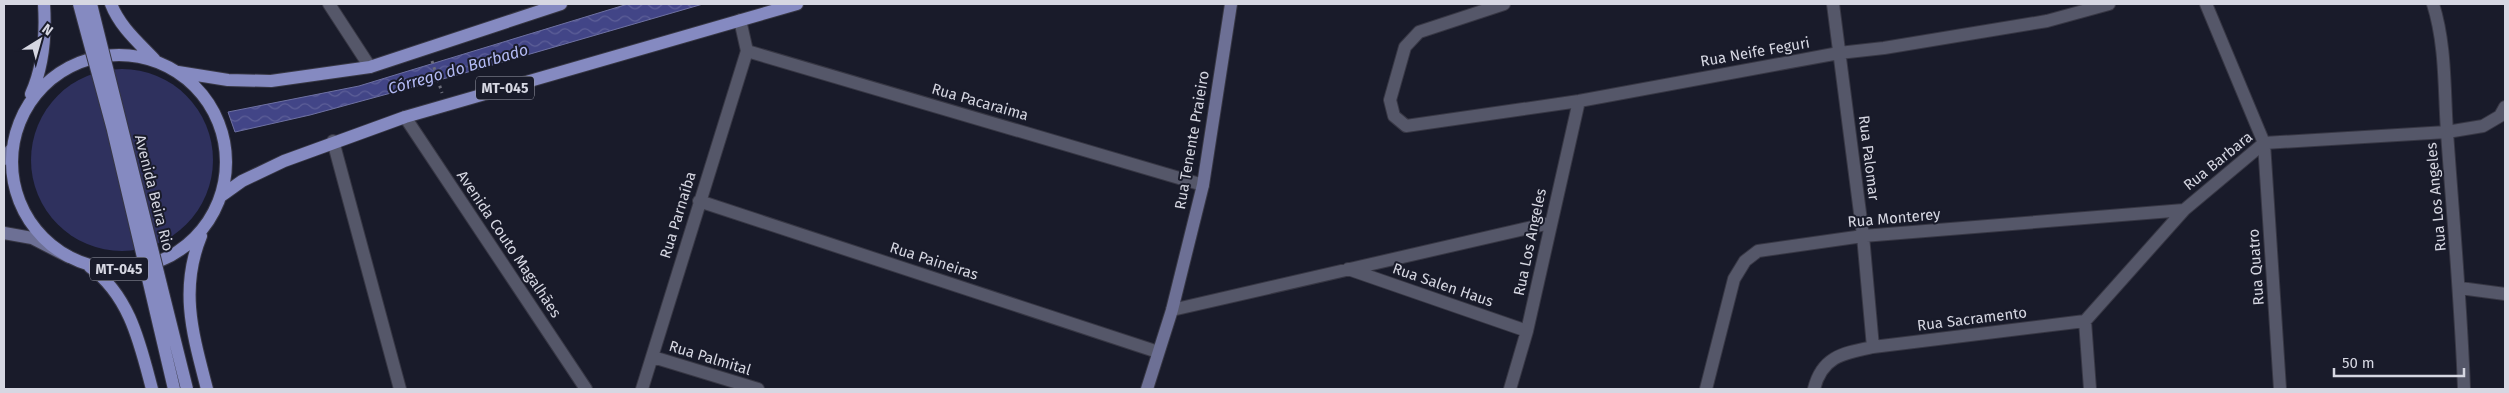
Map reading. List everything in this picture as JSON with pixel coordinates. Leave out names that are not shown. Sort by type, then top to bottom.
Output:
[{"type":"main road","points":[[26,107],[36,82],[43,56],[46,24],[44,4]]},
{"type":"main road","points":[[80,4],[113,130],[174,389]]},
{"type":"main road","name":"Avenida Beira Rio","points":[[91,4],[186,389]]},
{"type":"main road","points":[[110,4],[115,16],[133,39],[155,60]]},
{"type":"main road","name":"MT-045","points":[[177,72],[228,80],[271,81],[370,67],[561,4]]},
{"type":"main road","name":"MT-045","points":[[222,196],[242,181],[261,171],[333,141],[405,117],[797,4]]},
{"type":"main road","name":"Rua Tenente Praieiro","points":[[1147,389],[1172,310],[1204,185],[1231,4]]},
{"type":"main road","name":"MT-045","points":[[4,233],[32,238],[69,257],[86,264],[107,269],[129,269],[151,265],[171,257],[189,245],[204,229],[222,196],[227,161],[221,126],[203,95],[177,72],[155,60],[118,54],[82,60],[50,78],[26,107],[7,155],[13,182],[23,212],[42,238],[69,257]]},
{"type":"main road","name":"Avenida Beira Rio","points":[[204,229],[195,251],[188,282],[193,337],[207,389]]},
{"type":"main road","points":[[86,264],[102,276],[115,290],[128,313],[136,330],[152,389]]},
{"type":"street","points":[[329,4],[370,67]]},
{"type":"street","name":"Rua Neife Feguri","points":[[1504,4],[1419,32],[1405,47],[1390,100],[1394,116],[1406,126],[1579,100],[1839,53],[1884,48],[2047,21],[2109,4]]},
{"type":"street","name":"Rua Palomar","points":[[1833,4],[1863,236],[1873,347]]},
{"type":"street","points":[[2206,4],[2264,142]]},
{"type":"street","name":"Rua Los Angeles","points":[[2433,4],[2441,28],[2447,132],[2460,288],[2464,389]]},
{"type":"street","points":[[740,20],[747,50]]},
{"type":"street","name":"Rua Pacaraima","points":[[747,50],[1204,185]]},
{"type":"street","name":"Rua Parnaíba","points":[[642,389],[747,50]]},
{"type":"street","name":"Rua Los Angeles","points":[[1510,389],[1528,331],[1550,223],[1579,100]]},
{"type":"street","name":"Rua Barbara","points":[[2085,321],[2184,210],[2264,142],[2447,132],[2483,126],[2500,116],[2505,107]]},
{"type":"street","name":"Avenida Couto Magalhães","points":[[405,117],[586,389]]},
{"type":"street","points":[[333,141],[400,389]]},
{"type":"street","name":"Rua Quatro","points":[[2264,142],[2280,389]]},
{"type":"street","name":"Rua Paineiras","points":[[699,201],[1158,352]]},
{"type":"street","name":"Rua Monterey","points":[[1706,389],[1734,279],[1745,261],[1758,251],[1863,236],[2184,210]]},
{"type":"street","name":"Rua Salen Haus","points":[[1172,310],[1550,223]]},
{"type":"street","name":"Rua Salen Haus","points":[[1348,269],[1528,331]]},
{"type":"street","points":[[2460,288],[2505,294]]},
{"type":"street","points":[[2085,321],[2090,389]]},
{"type":"street","name":"Rua Sacramento","points":[[1814,389],[1826,365],[1842,353],[1873,347],[2085,321]]},
{"type":"street","name":"Rua Palmital","points":[[653,357],[758,389]]},
{"type":"path","points":[[432,62],[440,88]]},
{"type":"shaded area","points":[[122,69],[140,71],[157,76],[172,84],[192,102],[206,125],[211,142],[213,160],[211,178],[206,195],[198,210],[180,230],[157,244],[140,249],[122,251],[104,249],[87,244],[72,236],[52,218],[38,195],[33,178],[31,160],[33,142],[38,125],[46,110],[64,90],[87,76],[104,71]]},
{"type":"water","name":"Córrego do Barbado","points":[[628,4],[703,4],[461,74],[310,115],[235,132],[228,112],[359,86]]}]
